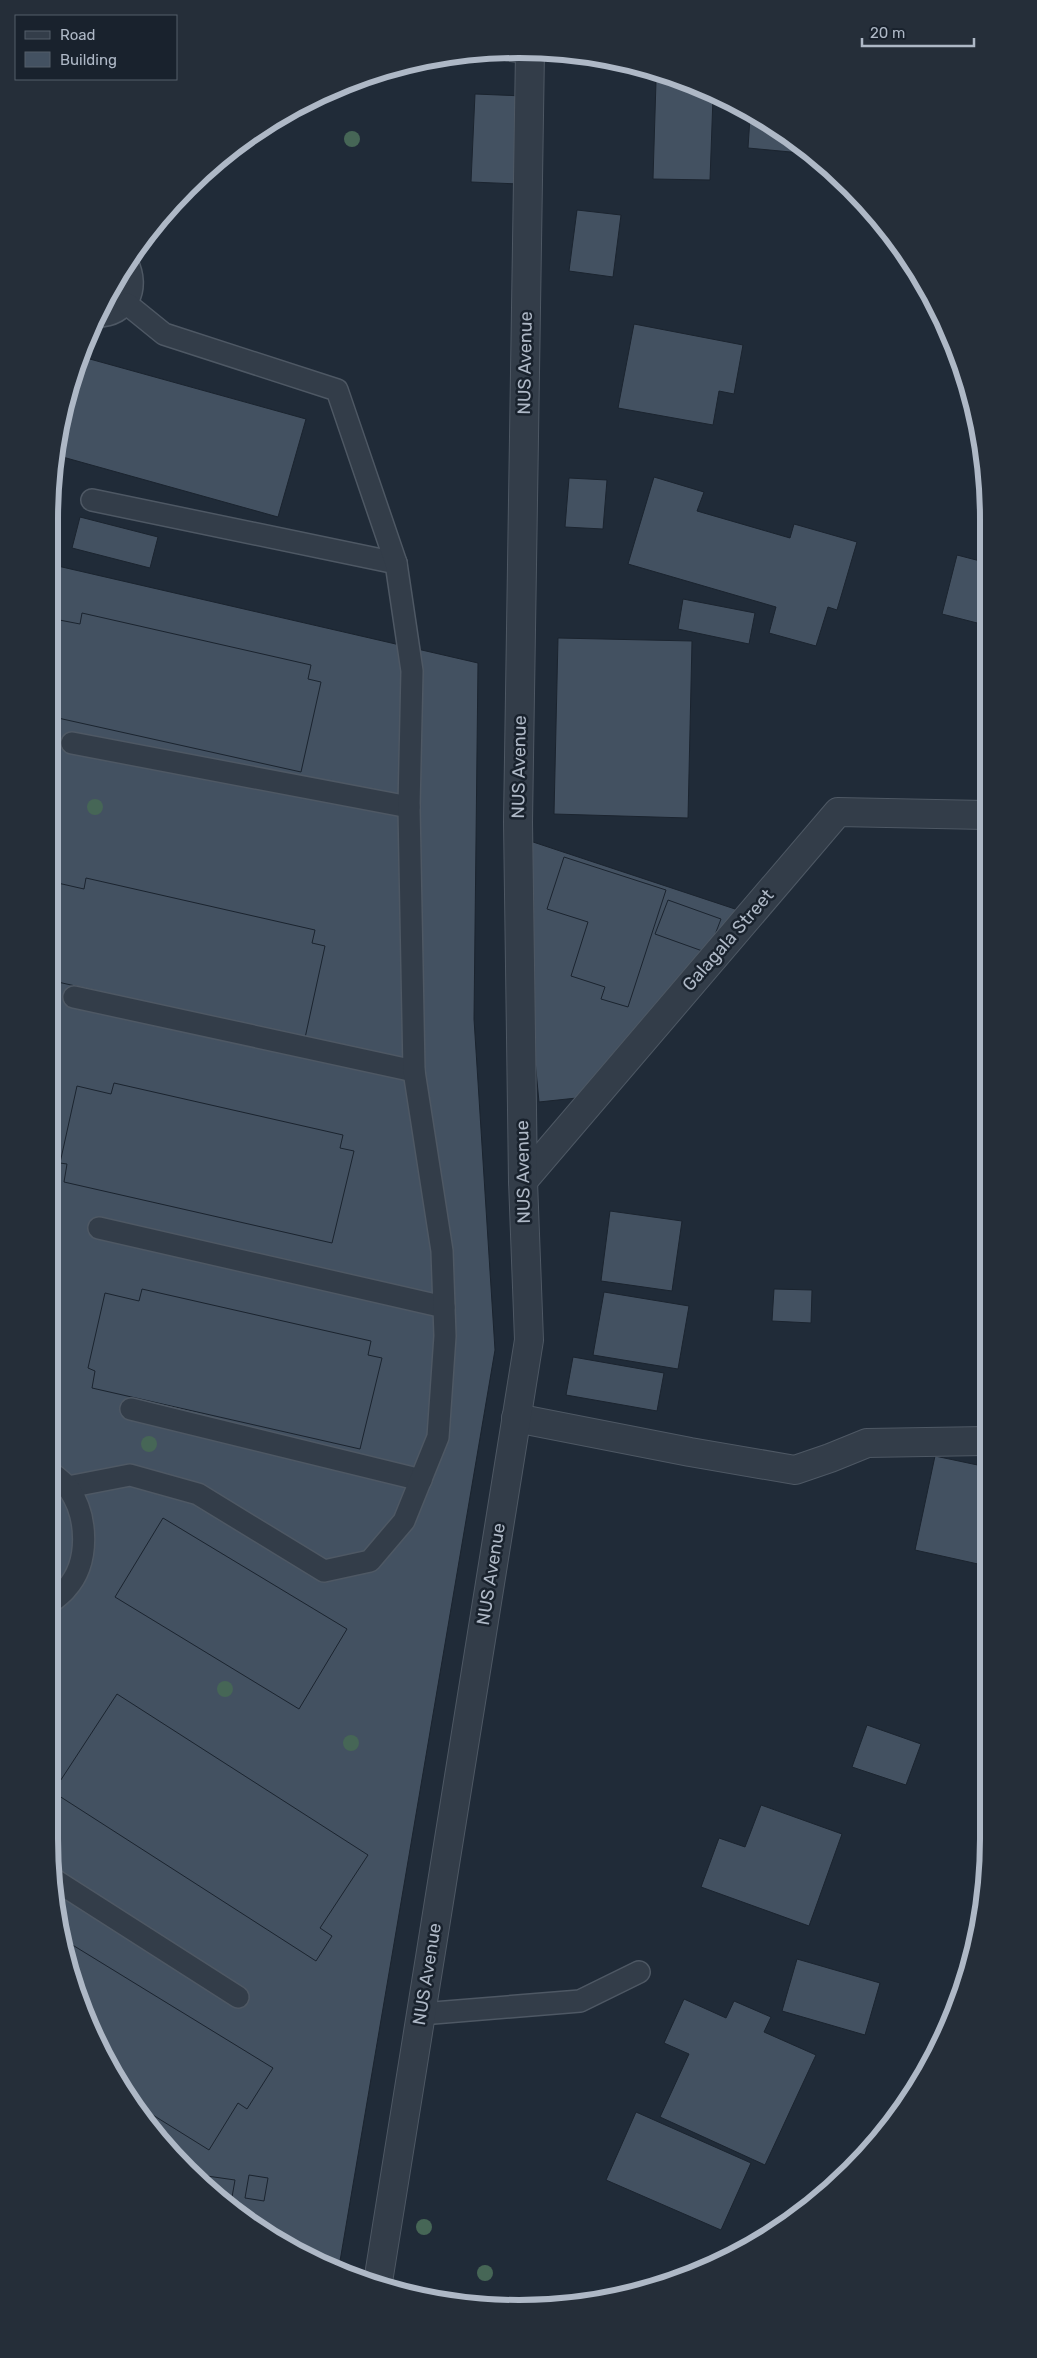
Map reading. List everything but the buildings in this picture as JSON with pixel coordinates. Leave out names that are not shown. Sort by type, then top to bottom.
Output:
[{"type":"street","name":"NUS Avenue","points":[[379,2279],[529,1340],[523,1181],[518,822],[523,58]]},
{"type":"street","name":"Galagala Street","points":[[523,1181],[838,812],[980,814]]},
{"type":"street","points":[[516,1418],[690,1452],[795,1470],[867,1443],[980,1441]]},
{"type":"lane","points":[[105,315],[109,315],[127,304],[132,294],[134,283],[130,269]]},
{"type":"lane","points":[[68,1487],[130,1475],[198,1494],[324,1571],[370,1561],[404,1521],[438,1437],[445,1336],[442,1251],[414,1071],[409,807],[412,671],[396,563],[337,390],[164,334],[127,304]]},
{"type":"lane","points":[[92,500],[396,563]]},
{"type":"lane","points":[[72,743],[409,807]]},
{"type":"lane","points":[[74,997],[414,1071]]},
{"type":"lane","points":[[99,1228],[444,1307]]},
{"type":"lane","points":[[131,1409],[421,1480]]},
{"type":"lane","points":[[58,1479],[68,1487],[79,1508],[85,1536],[80,1564],[67,1588],[58,1596]]},
{"type":"lane","points":[[59,1882],[238,1997]]},
{"type":"lane","points":[[421,2014],[580,2001],[638,1972]]}]
